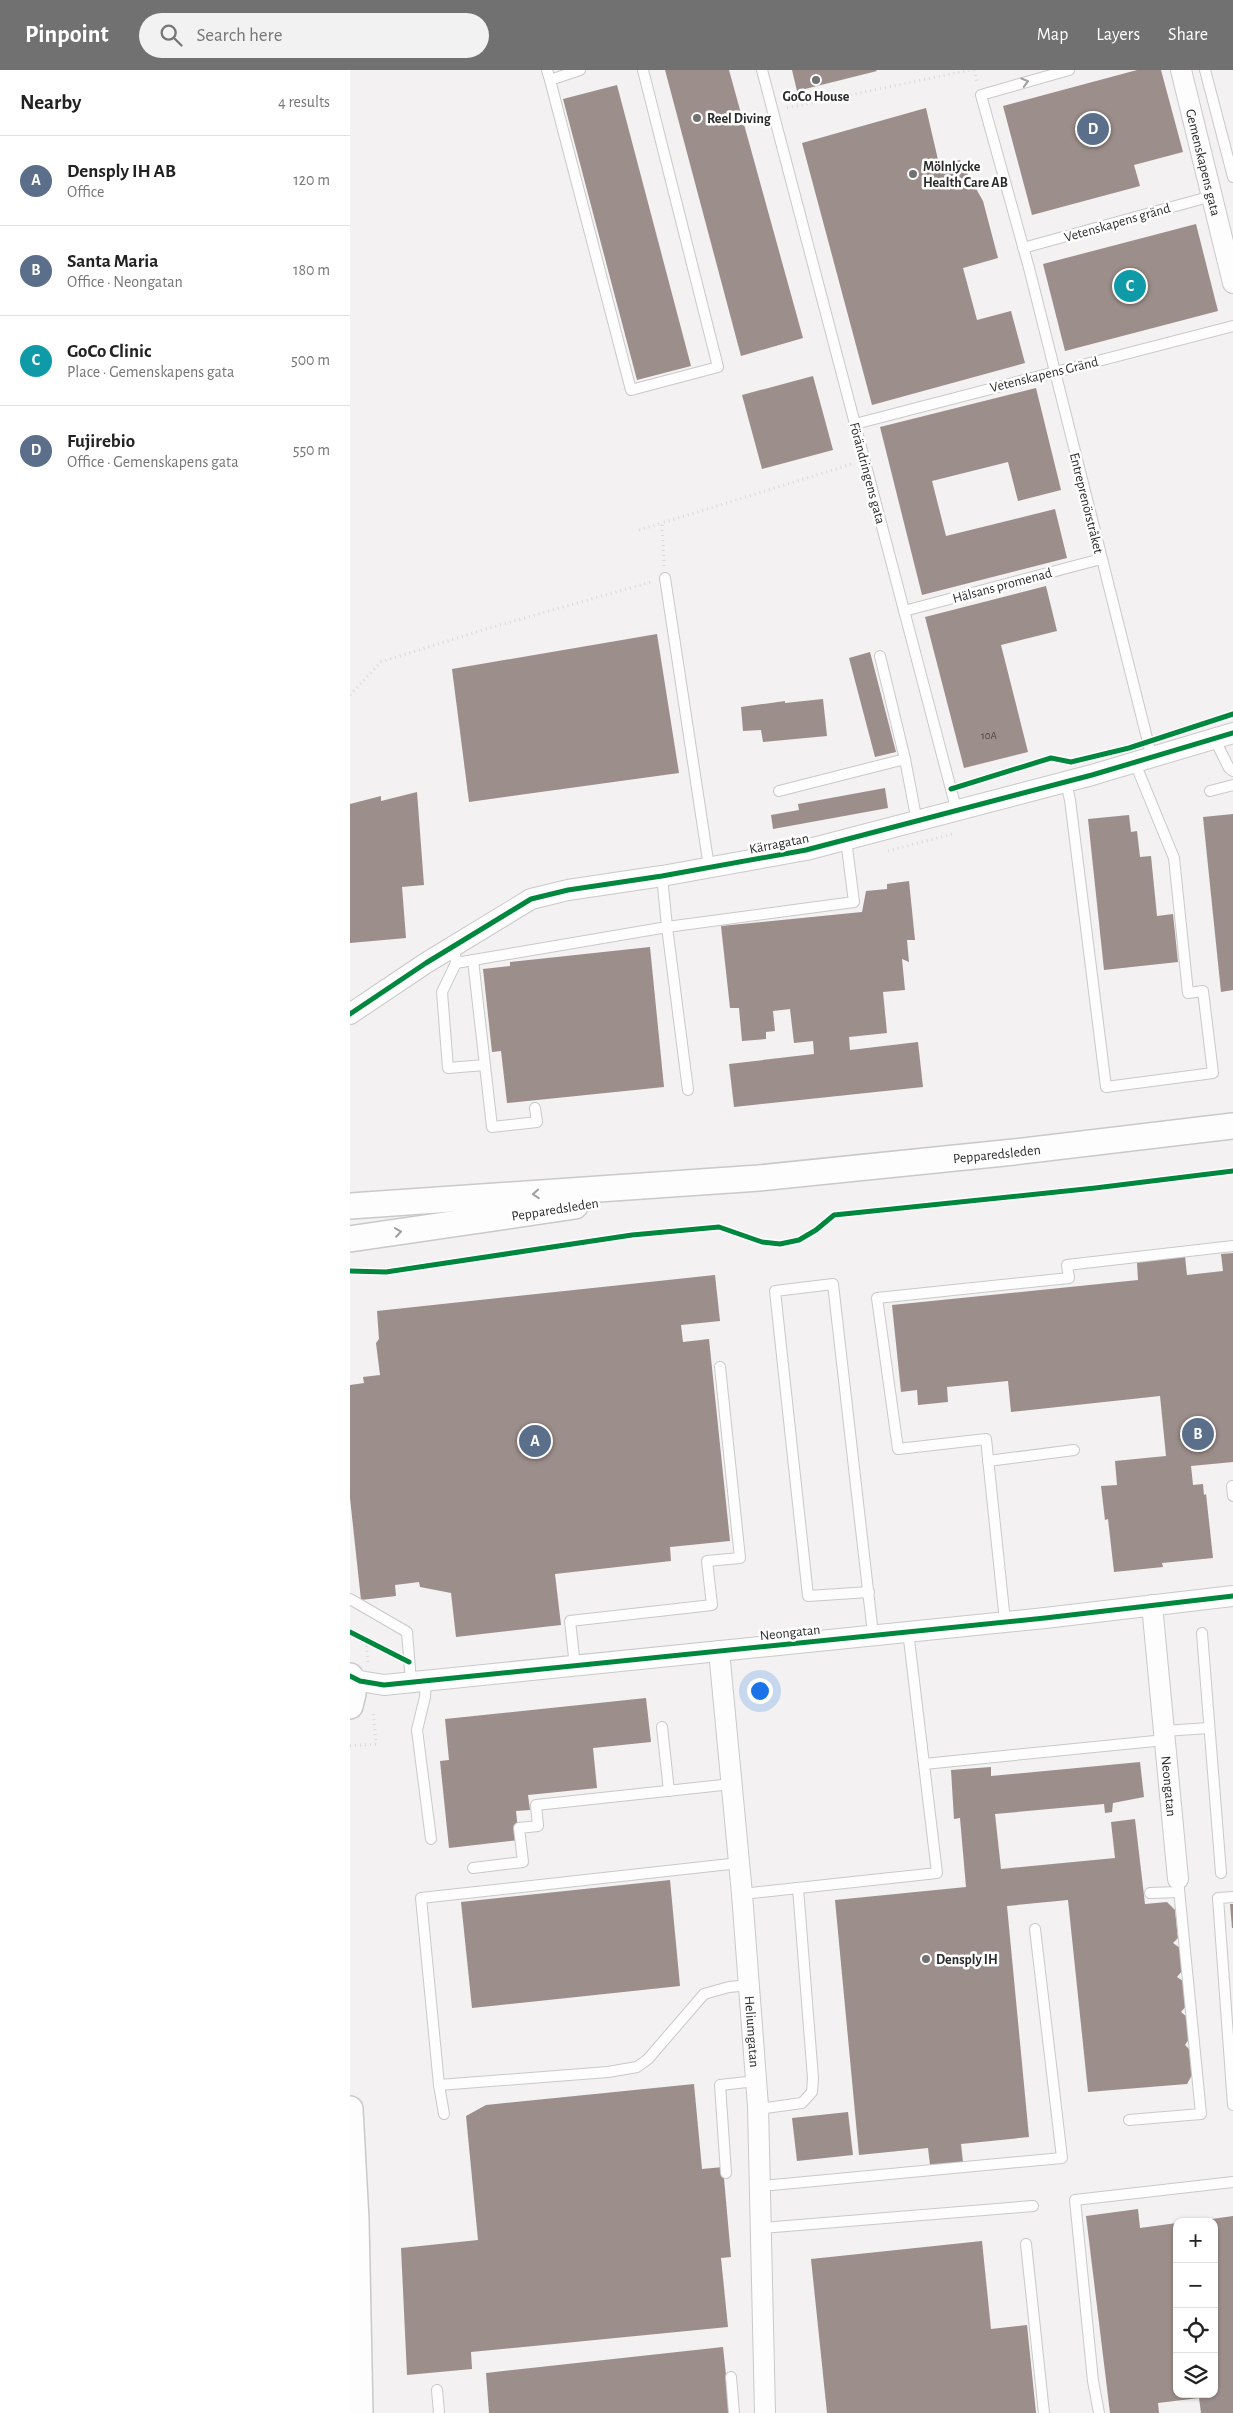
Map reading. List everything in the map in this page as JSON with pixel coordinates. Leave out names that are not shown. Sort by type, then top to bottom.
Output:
[{"type":"street","name":"Gemenskapens gata","points":[[1181,70],[1233,283]]},
{"type":"street","name":"Kärragatan","points":[[350,1014],[455,954],[531,899],[568,890],[662,876],[806,850],[1066,783],[1224,736]]},
{"type":"street","name":"Pepparedsleden","points":[[350,1206],[759,1178],[1014,1152],[1233,1126]]},
{"type":"street","name":"Pepparedsleden","points":[[350,1239],[759,1178]]},
{"type":"street","name":"Neongatan","points":[[350,1676],[360,1681],[384,1684],[418,1681],[1005,1622],[1233,1596]]},
{"type":"street","name":"Neongatan","points":[[1152,1605],[1178,1885]]},
{"type":"street","name":"Heliumgatan","points":[[719,1651],[750,1985],[758,2109],[765,2413]]},
{"type":"street","points":[[350,1676],[353,1694],[350,1705]]},
{"type":"street","name":"Neongatan","points":[[350,1705],[364,1694],[384,1684]]},
{"type":"street","points":[[350,2109],[356,2220],[360,2413]]},
{"type":"lane","points":[[580,70],[549,75],[631,390],[718,367],[643,70]]},
{"type":"lane","name":"Förändringens gata","points":[[762,70],[957,812]]},
{"type":"lane","name":"Entreprenörstråket","points":[[1066,783],[1070,800],[1106,1087],[1213,1073],[1202,991],[1188,993],[1174,858],[1144,761],[1101,559],[1023,248],[981,95],[1069,70]]},
{"type":"lane","points":[[1205,70],[1233,177]]},
{"type":"lane","name":"Vetenskapens gränd","points":[[1023,248],[1212,196]]},
{"type":"lane","name":"Vetenskapens Gränd","points":[[855,424],[1233,326]]},
{"type":"lane","name":"Hälsans promenad","points":[[904,611],[1101,559]]},
{"type":"lane","points":[[665,578],[709,867]]},
{"type":"lane","points":[[880,656],[906,760],[917,822]]},
{"type":"lane","points":[[1224,736],[1229,768],[1233,771]]},
{"type":"lane","points":[[779,791],[906,760]]},
{"type":"lane","points":[[1210,791],[1233,785]]},
{"type":"lane","points":[[485,1064],[448,1068],[442,992],[455,954],[473,960],[667,927],[854,902],[846,840]]},
{"type":"lane","points":[[662,876],[688,1090]]},
{"type":"lane","points":[[473,960],[492,1127],[537,1122],[535,1108]]},
{"type":"lane","points":[[1005,1622],[986,1439],[898,1449],[877,1298],[1069,1278],[1067,1265],[1233,1246]]},
{"type":"lane","points":[[869,1592],[808,1596],[775,1292],[833,1284],[874,1634]]},
{"type":"lane","points":[[575,1666],[570,1621],[712,1605],[707,1561],[740,1558],[720,1367]]},
{"type":"lane","points":[[988,1461],[1074,1450]]},
{"type":"lane","points":[[350,1599],[407,1632],[418,1681],[425,1697],[418,1730],[431,1839]]},
{"type":"lane","points":[[742,1894],[937,1873],[908,1631]]},
{"type":"lane","points":[[1202,1633],[1221,1873]]},
{"type":"lane","points":[[662,1727],[669,1791]]},
{"type":"lane","points":[[924,1764],[1209,1728]]},
{"type":"lane","points":[[472,1868],[523,1862],[520,1828],[538,1826],[536,1805],[732,1784]]},
{"type":"lane","points":[[444,2114],[439,2085],[420,1898],[739,1863]]},
{"type":"lane","points":[[1129,2120],[1201,2114],[1178,1885],[1150,1893]]},
{"type":"lane","points":[[758,2109],[802,2103],[812,2092],[813,2078],[798,1888]]},
{"type":"lane","points":[[1233,1897],[1218,1898],[1233,2105]]},
{"type":"lane","points":[[761,2186],[1062,2158],[1035,1929]]},
{"type":"lane","points":[[439,2085],[608,2072],[637,2067],[648,2059],[704,1994],[729,1987],[750,1985]]},
{"type":"lane","points":[[726,2173],[720,2085],[756,2080]]},
{"type":"lane","points":[[1099,2413],[1093,2381],[1075,2200],[1233,2182]]},
{"type":"lane","points":[[762,2228],[1033,2206]]},
{"type":"lane","points":[[1026,2244],[1044,2413]]},
{"type":"lane","points":[[731,2377],[734,2413]]},
{"type":"lane","points":[[437,2390],[439,2413]]},
{"type":"path","points":[[772,111],[970,70]]},
{"type":"path","points":[[639,530],[864,460]]},
{"type":"path","points":[[350,695],[381,662],[486,629],[665,578],[662,524]]},
{"type":"building","points":[[665,70],[729,70],[803,338],[741,356]]},
{"type":"building","name":"GoCo House","points":[[792,70],[876,70],[877,71],[797,91]]},
{"type":"building","points":[[1137,70],[1161,70],[1183,152],[1134,165],[1140,186],[1032,215],[1003,106]]},
{"type":"building","points":[[617,85],[691,366],[637,380],[563,99]]},
{"type":"building","points":[[926,108],[939,164],[960,160],[983,201],[998,258],[963,268],[977,320],[1011,311],[1025,363],[872,405],[802,143]]},
{"type":"building","points":[[1196,224],[1218,311],[1065,351],[1043,264]]},
{"type":"building","points":[[813,376],[833,450],[762,469],[742,395]]},
{"type":"building","points":[[1036,388],[1061,490],[1018,501],[1008,462],[932,481],[946,536],[1055,509],[1067,558],[922,595],[880,427]]},
{"type":"building","points":[[1046,586],[1057,631],[1001,645],[1028,752],[964,768],[925,617]]},
{"type":"building","points":[[657,634],[679,773],[469,802],[452,669]]},
{"type":"building","points":[[870,652],[896,752],[875,757],[849,658]]},
{"type":"building","points":[[823,699],[827,736],[763,742],[761,730],[743,731],[741,707],[785,701],[785,703]]},
{"type":"building","points":[[885,788],[888,808],[773,829],[771,815],[799,810],[798,804]]},
{"type":"building","points":[[417,792],[424,885],[402,887],[406,938],[350,943],[350,804],[381,796],[381,801]]},
{"type":"building","points":[[1233,814],[1233,990],[1221,992],[1203,817]]},
{"type":"building","points":[[1129,815],[1131,832],[1137,831],[1140,857],[1151,856],[1157,916],[1173,914],[1178,962],[1104,970],[1088,819]]},
{"type":"building","points":[[909,881],[915,940],[907,940],[909,962],[902,959],[905,990],[883,992],[887,1033],[849,1037],[850,1050],[918,1042],[923,1087],[734,1107],[729,1064],[814,1054],[813,1041],[794,1043],[790,1009],[773,1011],[775,1031],[766,1032],[766,1039],[742,1041],[739,1008],[730,1008],[721,926],[862,912],[866,891],[887,889],[887,884]]},
{"type":"building","points":[[650,947],[664,1087],[507,1103],[501,1051],[492,1052],[483,969],[510,966],[510,962]]},
{"type":"building","points":[[1233,1253],[1233,1462],[1191,1466],[1193,1485],[1203,1484],[1204,1495],[1206,1494],[1213,1558],[1162,1563],[1163,1567],[1114,1572],[1108,1519],[1105,1520],[1101,1486],[1117,1485],[1115,1461],[1166,1456],[1160,1396],[1011,1412],[1008,1381],[947,1387],[948,1402],[918,1405],[917,1390],[901,1392],[892,1305],[1138,1280],[1137,1262],[1185,1256],[1187,1275],[1223,1271],[1221,1254]]},
{"type":"building","points":[[715,1275],[720,1321],[681,1325],[683,1342],[709,1339],[730,1541],[670,1547],[671,1561],[555,1574],[561,1625],[456,1637],[451,1593],[420,1587],[419,1582],[395,1585],[396,1596],[361,1600],[350,1498],[350,1385],[364,1383],[363,1377],[380,1375],[376,1343],[379,1339],[377,1311]]},
{"type":"building","points":[[646,1698],[651,1742],[593,1748],[597,1788],[528,1795],[530,1810],[516,1811],[519,1840],[449,1848],[440,1761],[449,1760],[445,1719]]},
{"type":"building","name":"Densply IH","points":[[1140,1762],[1144,1797],[1113,1803],[1112,1812],[1105,1813],[1104,1804],[995,1814],[1001,1869],[1115,1858],[1111,1822],[1135,1819],[1145,1904],[1167,1902],[1175,1910],[1178,1938],[1173,1943],[1180,1948],[1182,1971],[1177,1977],[1183,1981],[1186,2006],[1181,2012],[1187,2017],[1189,2039],[1185,2045],[1189,2049],[1192,2075],[1187,2084],[1088,2092],[1068,1900],[1007,1906],[1029,2137],[961,2144],[963,2162],[930,2165],[928,2148],[859,2155],[835,1900],[966,1887],[960,1818],[954,1819],[951,1770],[991,1767],[991,1776]]},
{"type":"building","points":[[670,1880],[680,1986],[472,2008],[461,1902]]},
{"type":"building","points":[[1230,1904],[1233,1904],[1233,1928],[1232,1928]]},
{"type":"building","points":[[694,2084],[702,2169],[723,2167],[731,2257],[721,2258],[728,2327],[471,2352],[472,2369],[407,2375],[401,2248],[478,2240],[466,2116],[486,2105]]},
{"type":"building","points":[[848,2112],[853,2155],[797,2161],[792,2118]]},
{"type":"building","points":[[1138,2209],[1140,2228],[1173,2224],[1173,2398],[1199,2398],[1158,2403],[1159,2413],[1110,2413],[1086,2216]]},
{"type":"building","points":[[1233,2216],[1233,2413],[1201,2413],[1199,2398],[1218,2398],[1218,2218]]},
{"type":"building","points":[[982,2241],[991,2329],[1027,2325],[1036,2413],[827,2413],[811,2259]]},
{"type":"building","points":[[723,2347],[730,2413],[489,2413],[486,2373]]},
{"type":"cycle path","points":[[951,789],[1051,758],[1071,762],[1129,748],[1233,714]]},
{"type":"cycle path","points":[[350,1014],[426,963],[531,899],[568,890],[662,876],[806,850],[1092,775],[1233,733]]},
{"type":"cycle path","points":[[350,1271],[386,1272],[632,1235],[719,1227],[762,1242],[780,1244],[799,1240],[816,1230],[834,1215],[1095,1188],[1233,1171]]},
{"type":"cycle path","points":[[350,1676],[360,1681],[384,1685],[1045,1618],[1233,1596]]},
{"type":"cycle path","points":[[350,1632],[409,1662]]},
{"type":"place","name":"GoCo House","points":[[816,80]]},
{"type":"place","name":"Reel Diving","points":[[697,118]]},
{"type":"place","name":"Fujirebio","points":[[1093,129]]},
{"type":"place","name":"Mölnlycke Health Care AB","points":[[913,174]]},
{"type":"place","name":"GoCo Clinic","points":[[1130,286]]},
{"type":"place","name":"Santa Maria","points":[[1198,1434]]},
{"type":"place","name":"Densply IH AB","points":[[535,1441]]},
{"type":"place","name":"Densply IH","points":[[926,1959]]}]
